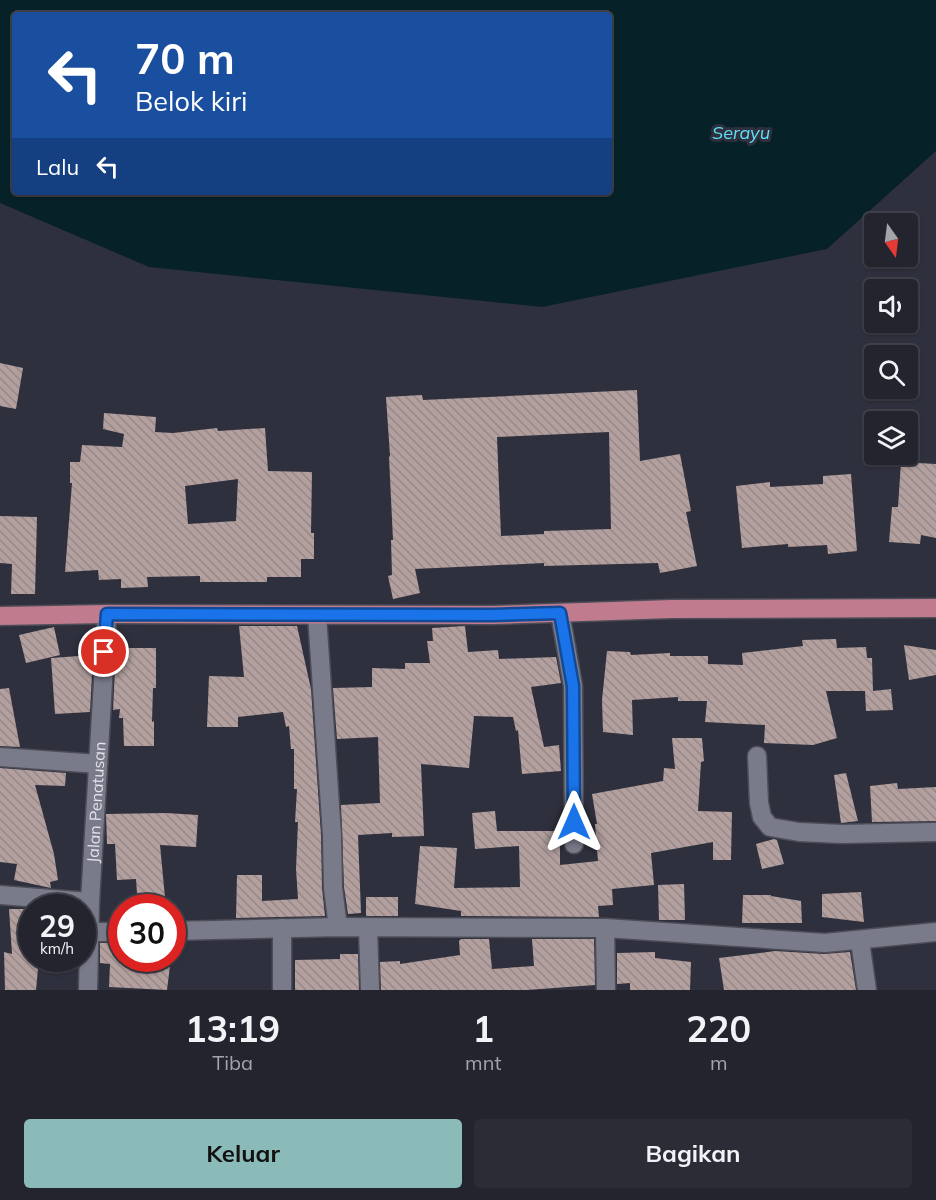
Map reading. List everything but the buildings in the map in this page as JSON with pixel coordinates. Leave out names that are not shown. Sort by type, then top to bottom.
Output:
[{"type":"main road","points":[[0,616],[493,615],[672,609],[936,608]]},
{"type":"street","points":[[560,613],[573,686],[574,844]]},
{"type":"street","name":"Jalan Penatusan","points":[[90,894],[107,614]]},
{"type":"street","points":[[317,615],[332,835],[333,888],[338,927]]},
{"type":"street","points":[[757,756],[759,803],[762,817],[770,827],[782,831],[831,833],[936,832]]},
{"type":"street","points":[[0,757],[98,765]]},
{"type":"street","points":[[0,895],[18,896]]},
{"type":"street","points":[[186,931],[338,927],[604,928],[825,943],[936,932]]},
{"type":"street","points":[[282,928],[282,990]]},
{"type":"street","points":[[368,928],[370,990]]},
{"type":"street","points":[[604,928],[606,990]]},
{"type":"street","points":[[860,941],[867,990]]},
{"type":"street","name":"Jalan Penatusan","points":[[88,990],[89,972]]},
{"type":"water","name":"Serayu","points":[[0,0],[936,0],[936,151],[867,213],[864,213],[864,216],[827,249],[542,307],[149,267],[0,203]]},
{"type":"route","points":[[104,652],[107,614],[493,615],[560,613],[573,686],[574,822]]}]
